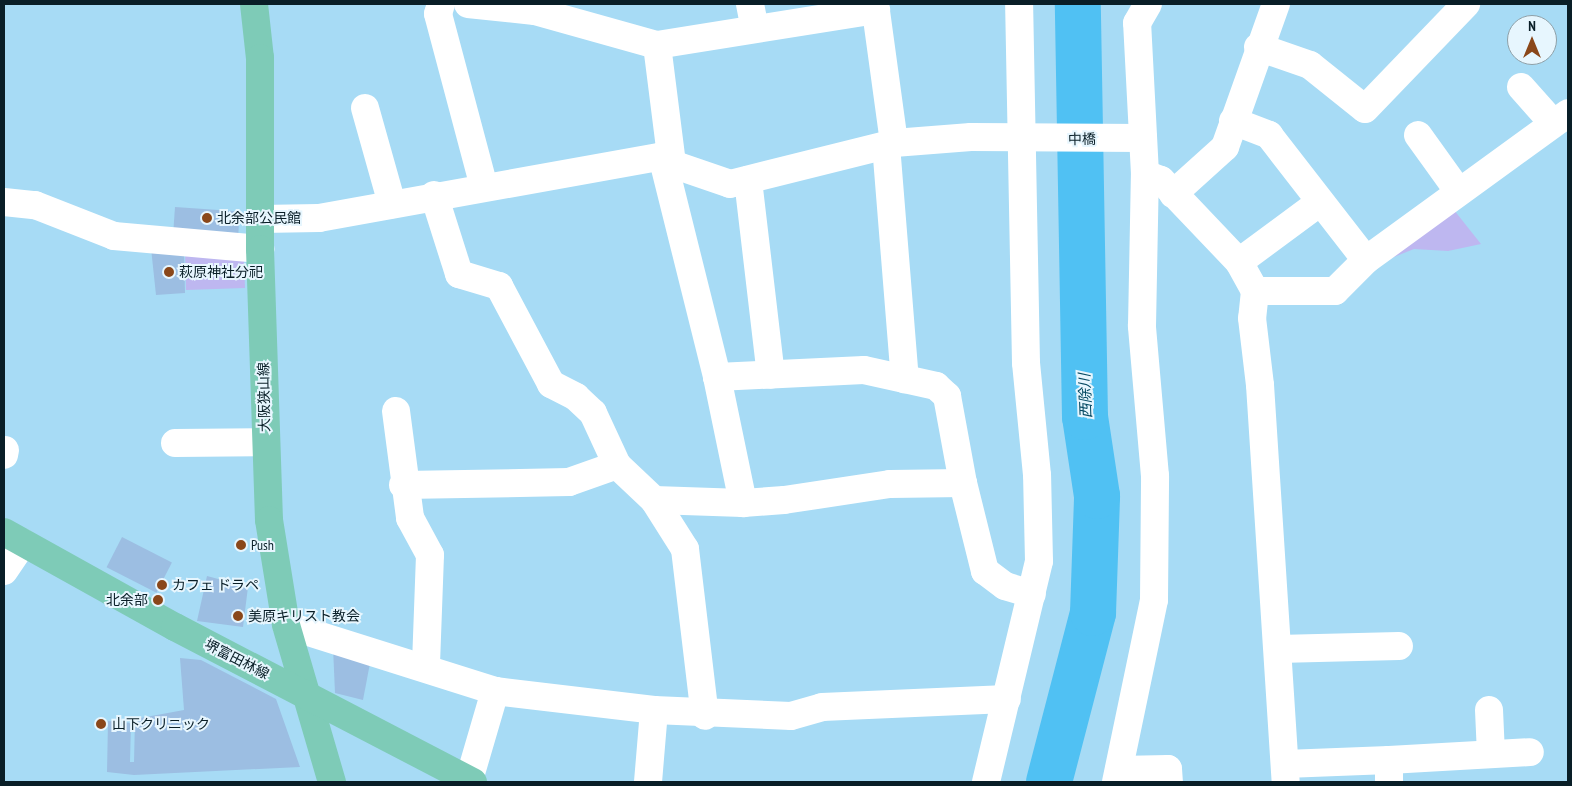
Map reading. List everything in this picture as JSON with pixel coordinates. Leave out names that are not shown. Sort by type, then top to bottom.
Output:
[{"type":"main road","name":"大阪狭山線","points":[[254,4],[260,58],[260,249],[264,442],[269,520],[286,625],[328,777]]},
{"type":"main road","name":"堺富田林線","points":[[13,538],[471,781]]},
{"type":"street","points":[[441,4],[438,14],[484,187]]},
{"type":"street","points":[[986,782],[1039,561],[1037,476],[1026,363],[1019,4]]},
{"type":"street","points":[[1173,194],[1225,147],[1258,47],[1276,4]]},
{"type":"street","points":[[1258,47],[1310,65],[1365,109],[1466,4]]},
{"type":"street","points":[[485,5],[535,11],[657,44],[753,16],[875,7],[890,144],[905,379]]},
{"type":"street","points":[[1140,10],[1144,174],[1142,326],[1155,476],[1154,600],[1118,776],[1168,769],[1169,782]]},
{"type":"street","points":[[657,44],[667,160],[717,377],[743,503]]},
{"type":"street","points":[[1254,291],[1335,291],[1366,260],[1561,118],[1521,87]]},
{"type":"street","points":[[365,108],[392,204]]},
{"type":"street","points":[[1234,121],[1269,135],[1366,260]]},
{"type":"street","points":[[1418,135],[1459,192]]},
{"type":"street","name":"中橋","points":[[667,160],[730,184],[890,144],[972,137],[1022,140],[1142,138]]},
{"type":"street","points":[[261,219],[318,218],[434,195],[667,160]]},
{"type":"street","points":[[1144,174],[1161,180],[1240,262],[1254,291],[1252,318],[1260,385],[1285,773],[1389,771],[1491,754],[1530,752]]},
{"type":"street","points":[[748,180],[772,375]]},
{"type":"street","points":[[434,195],[459,274],[499,286],[552,384],[576,397],[594,413],[617,465],[654,500],[685,549],[705,716]]},
{"type":"street","points":[[4,202],[35,204],[114,236],[260,249]]},
{"type":"street","points":[[1240,262],[1320,202]]},
{"type":"street","points":[[717,377],[864,370],[936,386],[947,396],[963,483],[986,571],[1005,586],[1032,594]]},
{"type":"street","points":[[396,411],[403,485],[410,518],[430,555],[426,666]]},
{"type":"street","points":[[175,443],[264,442]]},
{"type":"street","points":[[403,485],[569,482],[617,465]]},
{"type":"street","points":[[654,500],[743,503],[784,500],[881,485],[963,483]]},
{"type":"street","points":[[4,571],[13,538]]},
{"type":"street","points":[[286,625],[426,666],[495,691],[705,716],[791,716],[822,707],[1007,699]]},
{"type":"street","points":[[1278,649],[1399,646]]},
{"type":"street","points":[[471,781],[495,691]]},
{"type":"street","points":[[648,782],[654,710]]},
{"type":"street","points":[[1488,710],[1491,754]]},
{"type":"shaded area","points":[[1454,210],[1481,244],[1448,251],[1414,249],[1389,259]]},
{"type":"shaded area","points":[[185,250],[244,260],[245,288],[186,290]]},
{"type":"building","name":"北余部公民館","points":[[175,207],[240,212],[238,239],[173,235]]},
{"type":"building","name":"萩原神社分祀","points":[[151,248],[184,251],[185,293],[156,295]]},
{"type":"building","points":[[122,537],[172,562],[156,593],[107,567]]},
{"type":"building","points":[[207,576],[248,587],[243,627],[197,621]]},
{"type":"building","points":[[333,647],[371,658],[363,700],[335,693]]},
{"type":"building","points":[[180,658],[201,660],[276,699],[300,767],[134,775],[107,772],[108,721],[131,723],[130,762],[134,762],[135,719],[184,710]]},
{"type":"waterway","name":"西除川","points":[[1049,782],[1093,613],[1097,496],[1085,417],[1078,4]]},
{"type":"place","name":"北余部公民館","points":[[207,218]]},
{"type":"place","name":"萩原神社分祀","points":[[169,272]]},
{"type":"place","name":"Push","points":[[241,545]]},
{"type":"place","name":"カフェ ドラペ","points":[[162,585]]},
{"type":"place","name":"北余部","points":[[158,600]]},
{"type":"place","name":"美原キリスト教会","points":[[238,616]]},
{"type":"place","name":"山下クリニック","points":[[101,724]]}]
